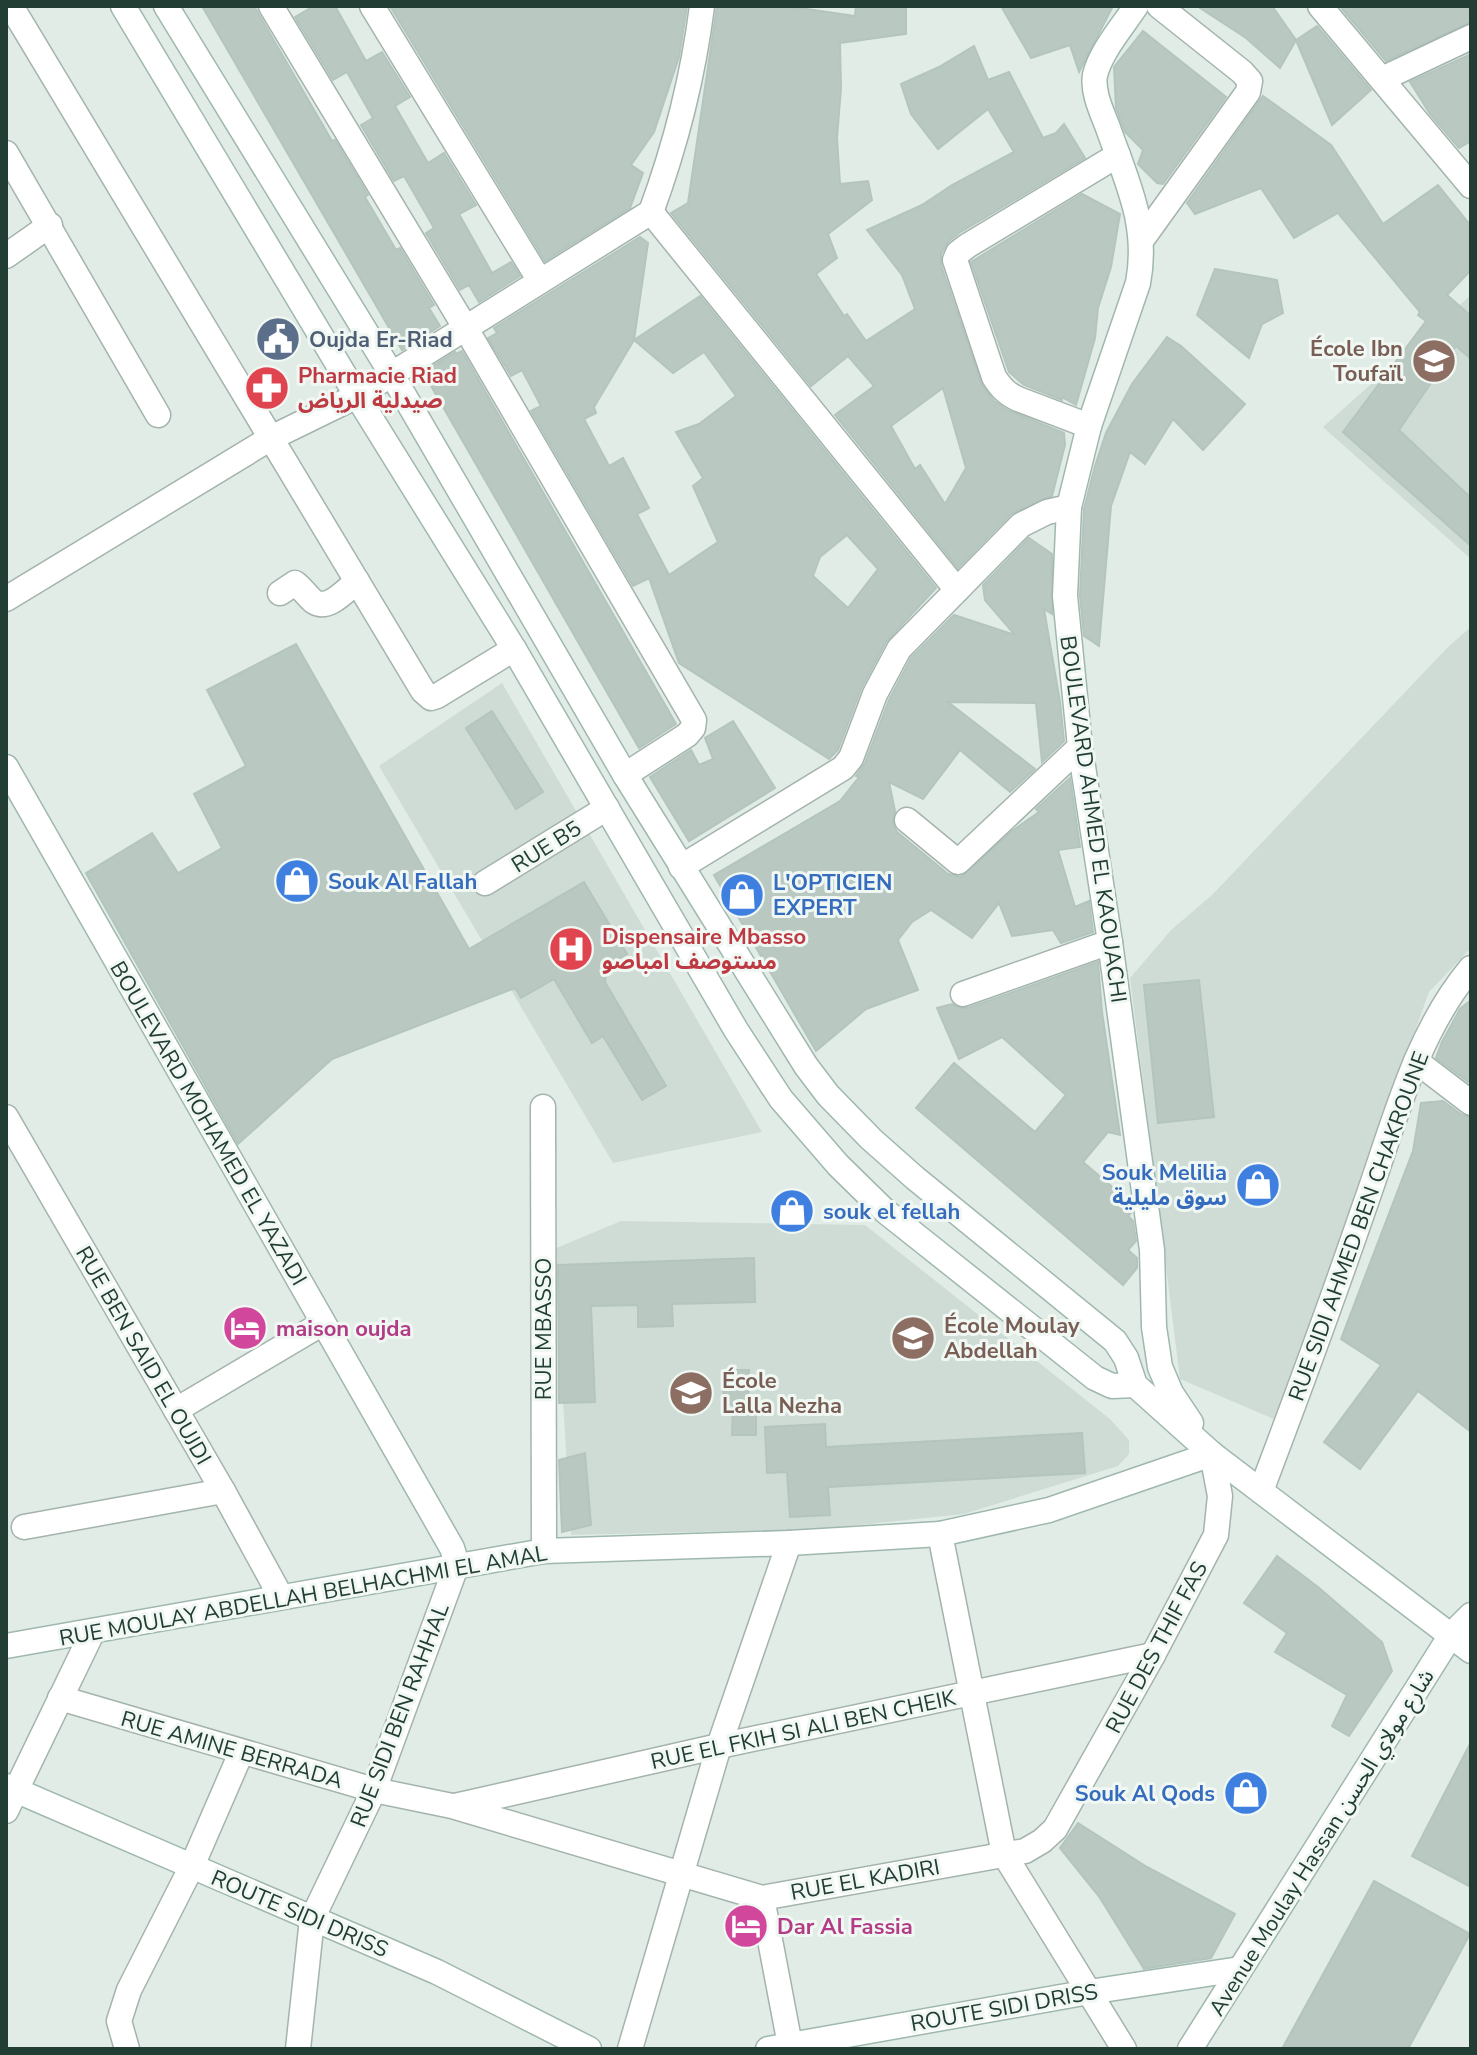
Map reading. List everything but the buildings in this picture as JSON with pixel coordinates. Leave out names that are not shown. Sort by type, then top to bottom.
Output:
[{"type":"street","points":[[11,6],[423,691],[431,698],[514,649]]},
{"type":"street","points":[[123,6],[357,396],[514,649],[748,1050],[805,1130],[885,1211],[1095,1378],[1112,1386],[1135,1385]]},
{"type":"street","points":[[166,6],[391,373],[625,775],[806,1066],[828,1095],[915,1178],[1115,1341],[1126,1358],[1135,1385],[1212,1454],[1471,1651]]},
{"type":"street","points":[[271,6],[465,327],[694,720],[693,728],[687,735],[625,775]]},
{"type":"street","points":[[372,6],[540,281]]},
{"type":"street","points":[[6,599],[271,438],[357,396],[651,212],[671,158],[689,92],[702,6]]},
{"type":"street","name":"BOULEVARD AHMED EL KAOUACHI","points":[[1136,6],[1095,76],[1096,96],[1131,192],[1143,238],[1143,259],[1138,283],[1089,426],[1069,507],[1065,596],[1080,747],[1152,1250],[1154,1327],[1160,1367],[1171,1393],[1212,1454]]},
{"type":"street","points":[[1143,238],[1248,92],[1250,81],[1159,6]]},
{"type":"street","points":[[1320,6],[1471,186]]},
{"type":"street","points":[[1382,79],[1471,37]]},
{"type":"street","points":[[6,153],[158,415]]},
{"type":"street","points":[[1089,426],[1018,399],[999,386],[955,260],[967,246],[1118,155]]},
{"type":"street","points":[[651,212],[957,590]]},
{"type":"street","points":[[6,256],[50,225]]},
{"type":"street","points":[[681,867],[843,768],[851,758],[891,661],[907,641],[1021,525],[1047,512],[1069,507]]},
{"type":"street","points":[[280,593],[295,583],[314,602],[322,605],[357,581]]},
{"type":"street","points":[[907,820],[953,860],[963,860],[1080,747]]},
{"type":"street","name":"BOULEVARD MOHAMED EL YAZADI","points":[[6,767],[452,1548],[457,1564]]},
{"type":"street","name":"RUE B5","points":[[485,883],[607,808]]},
{"type":"street","points":[[963,994],[1110,942]]},
{"type":"street","name":"RUE SIDI AHMED BEN CHAKROUNE","points":[[1261,1491],[1416,1061],[1443,1005],[1471,968]]},
{"type":"street","points":[[1416,1061],[1471,1103]]},
{"type":"street","name":"RUE MBASSO","points":[[543,1107],[544,1551]]},
{"type":"street","name":"RUE BEN SAID EL OUJDI","points":[[6,1117],[280,1595]]},
{"type":"street","points":[[176,1410],[323,1323]]},
{"type":"street","name":"RUE MOULAY ABDELLAH BELHACHMI EL AMAL","points":[[6,1646],[280,1595],[544,1551],[789,1543],[940,1534],[1049,1510],[1212,1454]]},
{"type":"street","name":"RUE DES THIF FAS","points":[[1055,1829],[1216,1535],[1220,1496],[1212,1454]]},
{"type":"street","points":[[24,1527],[223,1491]]},
{"type":"street","points":[[940,1534],[1004,1854],[1124,2049]]},
{"type":"street","points":[[630,2049],[719,1746],[789,1543]]},
{"type":"street","name":"RUE SIDI BEN RAHHAL","points":[[298,2049],[312,1919],[374,1790],[457,1564]]},
{"type":"street","name":"Avenue Moulay Hassan شارع مولاي الحسن","points":[[1190,2049],[1451,1635],[1471,1615]]},
{"type":"street","points":[[10,1796],[93,1631]]},
{"type":"street","name":"RUE EL FKIH SI ALI BEN CHEIK","points":[[452,1806],[719,1746],[1153,1655]]},
{"type":"street","name":"RUE AMINE BERRADA","points":[[60,1698],[374,1790],[452,1806]]},
{"type":"street","points":[[127,2049],[119,2021],[129,1990],[192,1866],[241,1753]]},
{"type":"street","name":"ROUTE SIDI DRISS","points":[[10,1796],[192,1866],[437,1972],[589,2049]]},
{"type":"street","name":"RUE EL KADIRI","points":[[452,1806],[762,1898],[1025,1851],[1055,1829]]},
{"type":"street","points":[[762,1898],[779,2047]]},
{"type":"street","name":"ROUTE SIDI DRISS","points":[[779,2047],[1089,1992],[1240,1969]]},
{"type":"shaded area","name":"École Ibn Toufaïl","points":[[1471,295],[1471,559],[1323,427]]},
{"type":"shaded area","name":"Souk Melilia سوق مليلية","points":[[1471,627],[1471,948],[1429,992],[1276,1420],[1180,1379],[1130,978],[1171,930],[1212,895],[1449,646]]},
{"type":"shaded area","name":"Dispensaire Mbasso مستوصف امباصو","points":[[502,683],[762,1132],[613,1163],[379,766]]},
{"type":"shaded area","points":[[621,1221],[865,1225],[1110,1419],[1129,1440],[1129,1454],[1118,1466],[964,1514],[821,1529],[571,1535],[554,1249]]},
{"type":"place","name":"Oujda Er-Riad","points":[[278,339]]},
{"type":"place","name":"École Ibn Toufaïl","points":[[1434,361]]},
{"type":"place","name":"Pharmacie Riad صيدلية الرياض","points":[[267,388]]},
{"type":"place","name":"Souk Al Fallah","points":[[297,881]]},
{"type":"place","name":"L'OPTICIEN EXPERT","points":[[742,895]]},
{"type":"place","name":"Dispensaire Mbasso مستوصف امباصو","points":[[571,949]]},
{"type":"place","name":"Souk Melilia سوق مليلية","points":[[1258,1185]]},
{"type":"place","name":"souk el fellah","points":[[792,1211]]},
{"type":"place","name":"maison oujda","points":[[245,1328]]},
{"type":"place","name":"École Moulay Abdellah","points":[[913,1338]]},
{"type":"place","name":"École Lalla Nezha","points":[[691,1393]]},
{"type":"place","name":"Souk Al Qods","points":[[1246,1793]]},
{"type":"place","name":"Dar Al Fassia","points":[[746,1926]]}]
